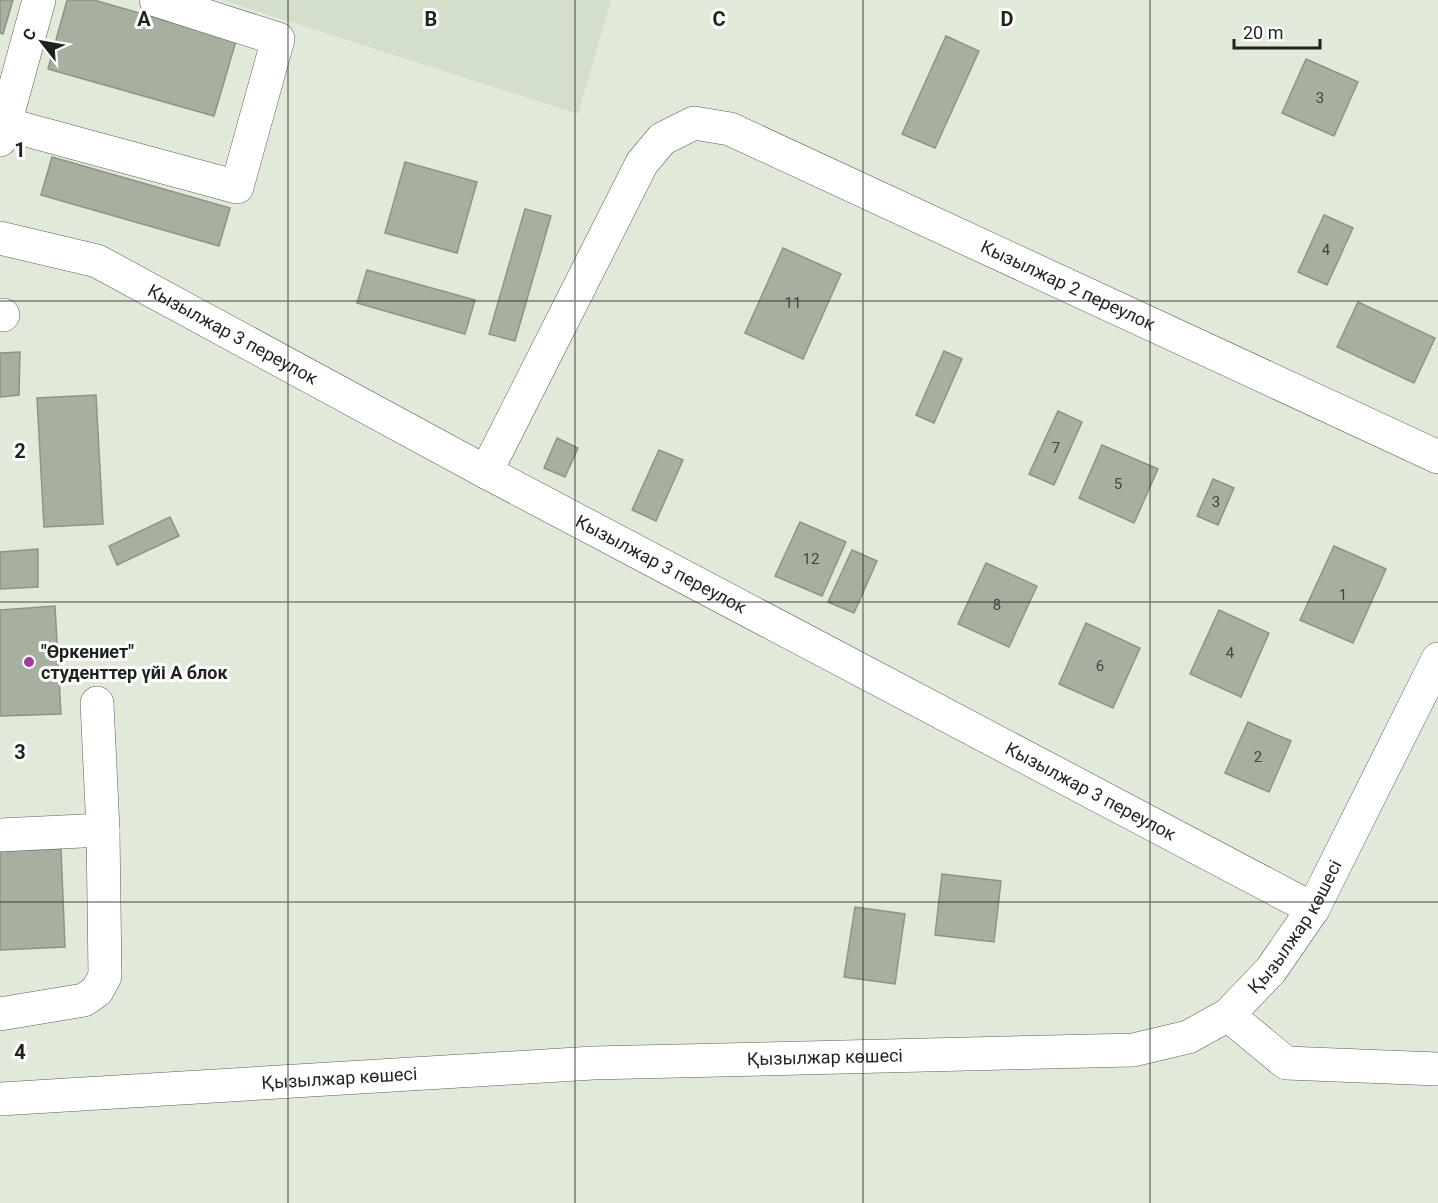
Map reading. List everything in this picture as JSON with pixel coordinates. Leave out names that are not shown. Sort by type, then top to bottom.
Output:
[{"type":"street","points":[[39,0],[3,132],[237,187],[278,39],[156,0]]},
{"type":"street","name":"Кызылжар 2 переулок","points":[[486,472],[642,163],[662,139],[694,123],[730,129],[1438,457]]},
{"type":"street","name":"Кызылжар 3 переулок","points":[[0,238],[97,261],[486,472],[1313,909]]},
{"type":"street","name":"Қызылжар көшесі","points":[[0,1099],[593,1063],[1132,1050],[1188,1037],[1228,1015],[1271,970],[1313,909],[1438,659]]},
{"type":"street","points":[[0,1014],[84,1000],[97,991],[105,976],[103,830],[97,703]]},
{"type":"street","points":[[0,835],[103,830]]},
{"type":"street","points":[[1228,1015],[1286,1063],[1438,1069]]},
{"type":"shaded area","points":[[222,0],[611,0],[578,114]]},
{"type":"building","points":[[0,0],[13,0],[3,34],[0,33]]},
{"type":"building","points":[[67,0],[94,0],[236,41],[214,116],[48,69]]},
{"type":"building","points":[[946,36],[979,51],[935,148],[902,134]]},
{"type":"building","points":[[1306,59],[1358,82],[1334,136],[1282,113]]},
{"type":"building","points":[[52,157],[230,208],[219,246],[41,195]]},
{"type":"building","points":[[405,162],[477,182],[457,253],[385,233]]},
{"type":"building","points":[[525,209],[551,216],[515,341],[489,334]]},
{"type":"building","points":[[1324,215],[1353,228],[1327,285],[1298,272]]},
{"type":"building","points":[[783,248],[841,274],[803,359],[745,333]]},
{"type":"building","points":[[367,270],[475,300],[465,334],[357,303]]},
{"type":"building","points":[[1358,302],[1435,338],[1414,383],[1337,347]]},
{"type":"building","points":[[944,351],[962,359],[934,423],[916,415]]},
{"type":"building","points":[[20,352],[19,395],[0,397],[0,353]]},
{"type":"building","points":[[96,395],[103,524],[44,527],[37,398]]},
{"type":"building","points":[[1058,411],[1082,422],[1054,485],[1029,474]]},
{"type":"building","points":[[557,438],[578,448],[565,477],[544,468]]},
{"type":"building","points":[[1102,445],[1158,469],[1134,523],[1079,498]]},
{"type":"building","points":[[659,450],[683,460],[656,521],[632,510]]},
{"type":"building","points":[[1213,479],[1234,488],[1218,525],[1197,516]]},
{"type":"building","points":[[170,517],[179,536],[117,565],[109,546]]},
{"type":"building","points":[[800,522],[846,542],[822,596],[775,576]]},
{"type":"building","points":[[1334,546],[1386,569],[1353,643],[1300,620]]},
{"type":"building","points":[[38,549],[38,587],[0,589],[0,552]]},
{"type":"building","points":[[852,550],[877,561],[854,613],[828,602]]},
{"type":"building","points":[[986,563],[1037,586],[1009,647],[958,624]]},
{"type":"building","name":"\"Өркениет\" студенттер үйі А блок","points":[[55,606],[61,714],[0,716],[0,610]]},
{"type":"building","points":[[1219,610],[1269,633],[1241,697],[1190,674]]},
{"type":"building","points":[[1086,623],[1140,648],[1113,708],[1059,684]]},
{"type":"building","points":[[1248,722],[1291,741],[1269,792],[1225,773]]},
{"type":"building","points":[[61,849],[65,947],[0,950],[0,851]]},
{"type":"building","points":[[942,874],[1001,881],[994,942],[935,935]]},
{"type":"building","points":[[855,907],[905,914],[895,984],[844,977]]},
{"type":"place","name":"\"Өркениет\" студенттер үйі А блок","points":[[29,662]]}]
